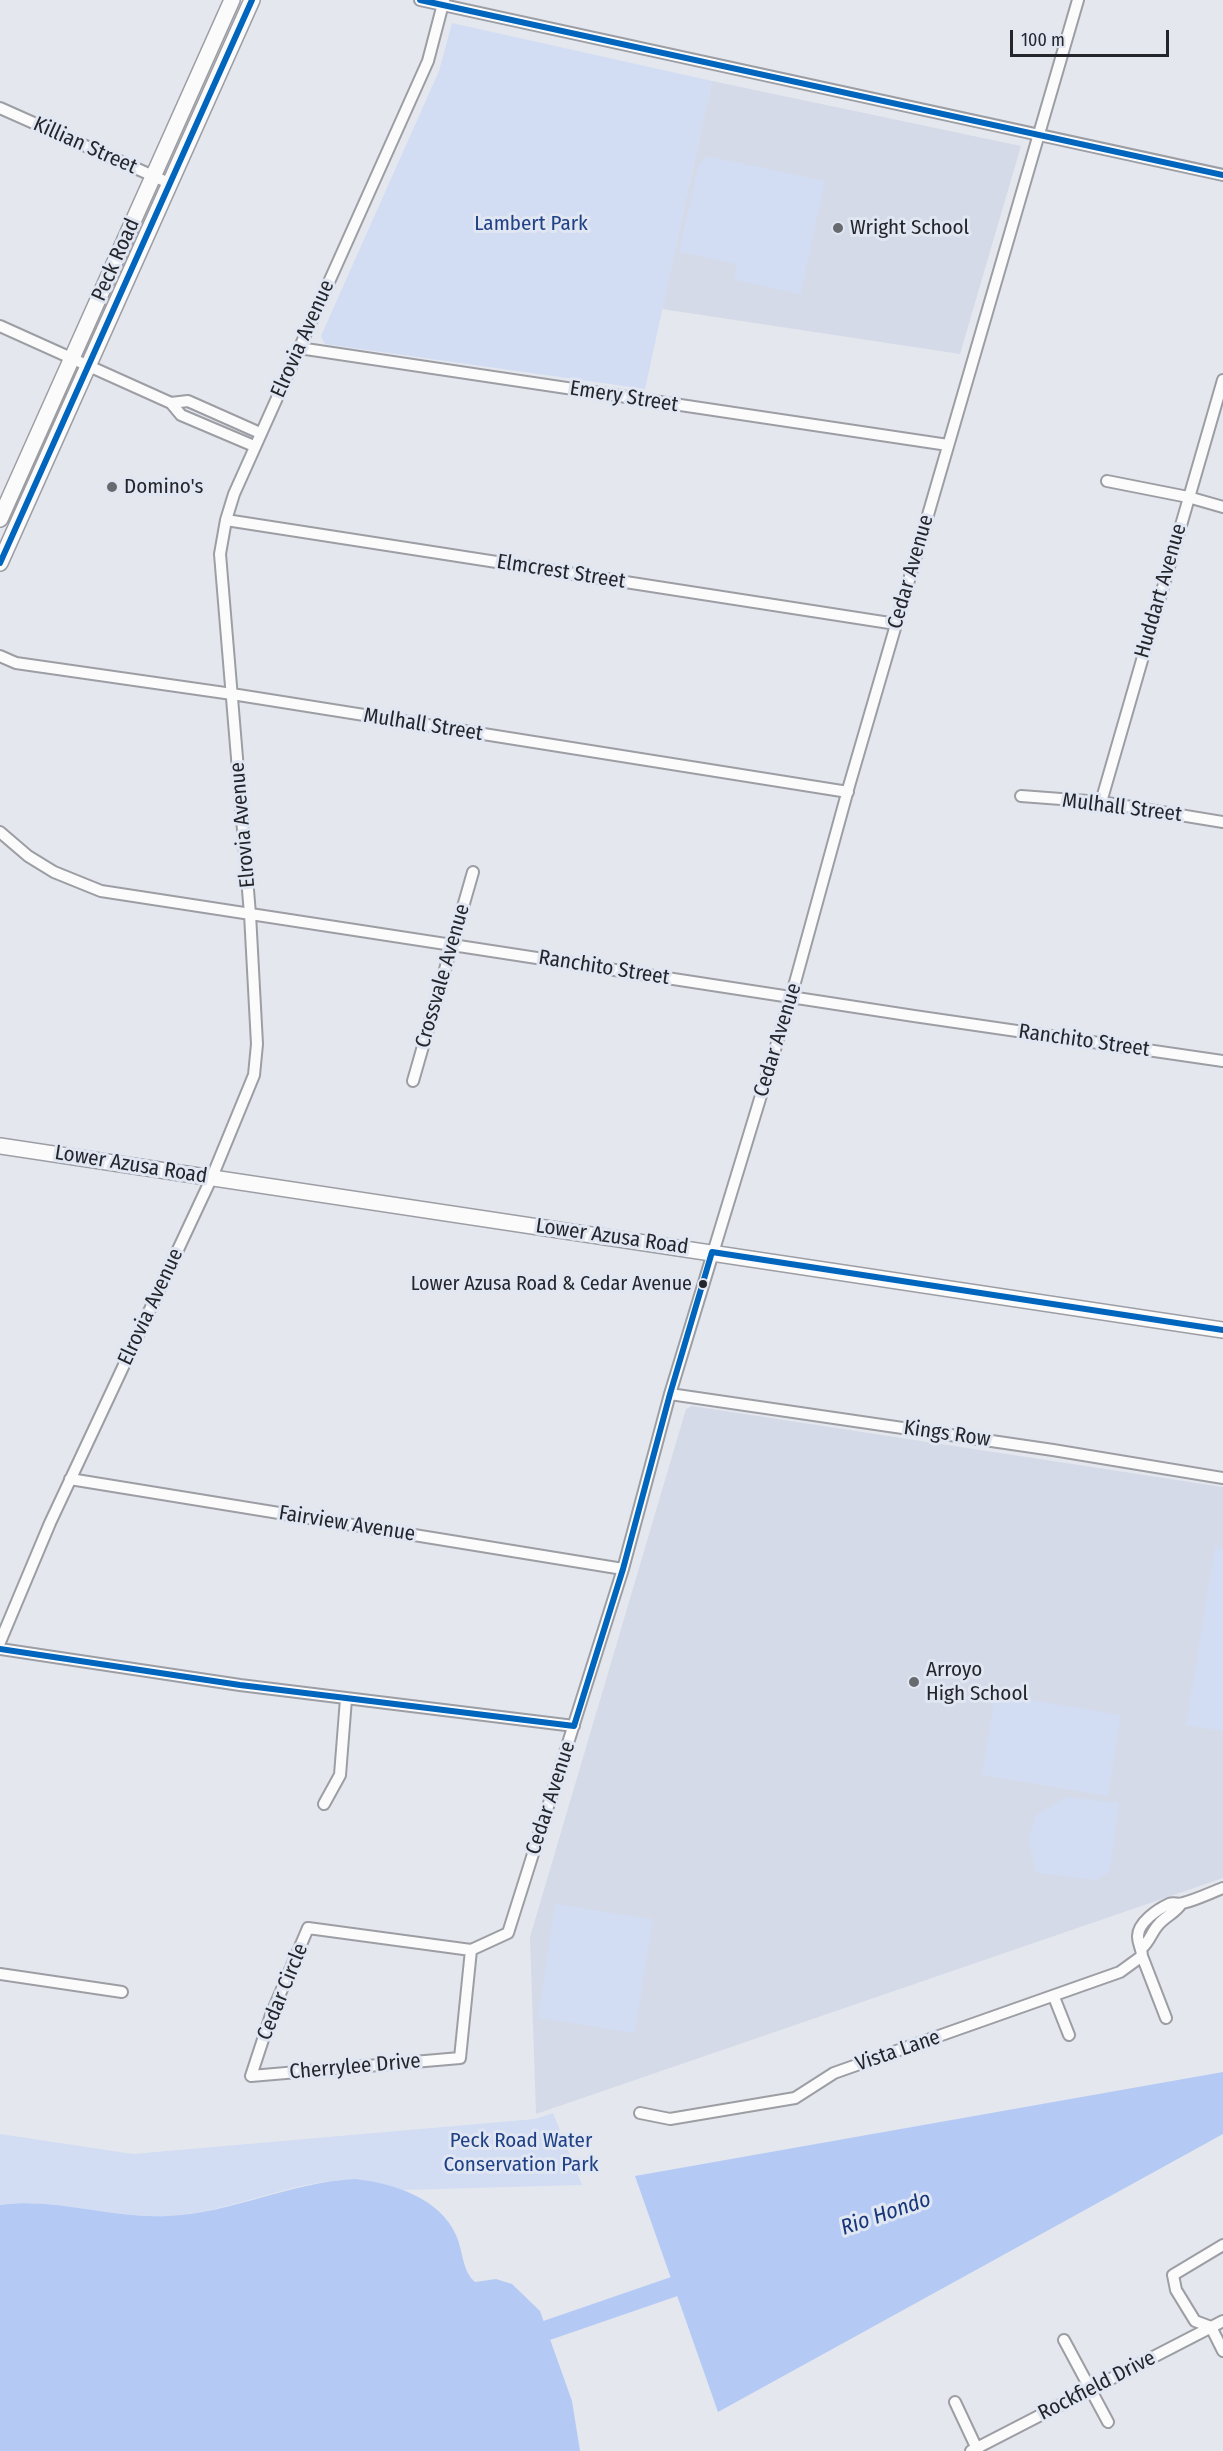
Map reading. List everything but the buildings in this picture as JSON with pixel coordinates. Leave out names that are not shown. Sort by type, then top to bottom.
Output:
[{"type":"main road","name":"Peck Road","points":[[0,519],[232,0]]},
{"type":"main road","name":"Peck Road","points":[[0,563],[252,0]]},
{"type":"main road","name":"Lower Azusa Road","points":[[0,1146],[1223,1330]]},
{"type":"street","points":[[420,0],[443,2],[1038,136],[1223,174]]},
{"type":"street","name":"Cedar Avenue","points":[[471,1950],[508,1933],[623,1569],[670,1394],[791,997],[896,624],[1078,0]]},
{"type":"street","name":"Elrovia Avenue","points":[[0,1642],[70,1479],[212,1177],[254,1075],[257,1044],[250,914],[220,554],[226,520],[234,494],[428,61],[443,2]]},
{"type":"street","name":"Killian Street","points":[[0,108],[170,183]]},
{"type":"street","points":[[0,326],[171,403],[181,414],[254,446]]},
{"type":"street","name":"Emery Street","points":[[299,348],[948,445]]},
{"type":"street","name":"Huddart Avenue","points":[[1101,802],[1223,380]]},
{"type":"street","points":[[171,403],[188,400],[260,433]]},
{"type":"street","points":[[1107,481],[1188,497],[1223,507]]},
{"type":"street","name":"Elmcrest Street","points":[[226,520],[896,624]]},
{"type":"street","name":"Mulhall Street","points":[[0,656],[16,663],[232,694],[848,792]]},
{"type":"street","name":"Mulhall Street","points":[[1021,796],[1101,802],[1223,822]]},
{"type":"street","name":"Ranchito Street","points":[[0,832],[37,861],[60,875],[101,891],[1223,1061]]},
{"type":"street","name":"Crossvale Avenue","points":[[413,1081],[473,872]]},
{"type":"street","name":"Kings Row","points":[[670,1394],[1053,1450],[1223,1478]]},
{"type":"street","name":"Fairview Avenue","points":[[70,1479],[623,1569]]},
{"type":"street","points":[[0,1649],[346,1699],[574,1726]]},
{"type":"street","points":[[324,1804],[340,1775],[346,1699]]},
{"type":"street","points":[[1167,2018],[1138,1938],[1143,1923],[1171,1903],[1181,1904],[1223,1888]]},
{"type":"street","name":"Cedar Circle","points":[[251,2076],[271,2015],[308,1928],[471,1950]]},
{"type":"street","name":"Cherrylee Drive","points":[[251,2076],[460,2058],[471,1950]]},
{"type":"street","name":"Vista Lane","points":[[640,2113],[670,2119],[795,2098],[834,2073],[1120,1972],[1142,1952]]},
{"type":"street","points":[[0,1974],[122,1992]]},
{"type":"street","points":[[1054,1996],[1069,2035]]},
{"type":"street","points":[[1223,2246],[1173,2275],[1176,2290],[1195,2321],[1211,2327],[1223,2351]]},
{"type":"street","name":"Rockfield Drive","points":[[975,2450],[1223,2321]]},
{"type":"street","points":[[1064,2340],[1108,2422]]},
{"type":"street","points":[[955,2402],[975,2450]]},
{"type":"shaded area","name":"Wright School","points":[[712,81],[1021,146],[960,354],[662,309]]},
{"type":"shaded area","name":"Arroyo High School","points":[[692,1406],[1223,1487],[1223,1878],[536,2114],[530,1937],[686,1409]]},
{"type":"green space","name":"Lambert Park","points":[[452,23],[712,81],[645,389],[325,344],[321,336],[439,71]]},
{"type":"green space","points":[[707,156],[825,181],[801,294],[734,280],[737,264],[679,252],[698,166]]},
{"type":"green space","points":[[1215,1546],[1223,1548],[1223,1731],[1186,1725]]},
{"type":"green space","points":[[995,1694],[1121,1715],[1108,1796],[982,1775]]},
{"type":"green space","points":[[1067,1797],[1119,1803],[1110,1871],[1097,1880],[1036,1873],[1028,1838],[1036,1815]]},
{"type":"green space","points":[[555,1904],[653,1919],[635,2033],[538,2018]]},
{"type":"green space","name":"Peck Road Water Conservation Park","points":[[553,2113],[582,2185],[402,2190],[372,2182],[342,2181],[314,2184],[229,2206],[169,2216],[148,2216],[42,2204],[0,2205],[0,2134],[133,2154],[535,2119]]},
{"type":"water","points":[[1223,2072],[1223,2134],[718,2412],[635,2176]]},
{"type":"water","points":[[355,2179],[385,2184],[427,2202],[449,2222],[456,2235],[468,2272],[475,2282],[496,2279],[512,2284],[540,2311],[572,2401],[580,2451],[0,2451],[0,2205],[42,2204],[147,2216],[168,2216],[192,2214],[331,2181]]},
{"type":"waterway","name":"Rio Hondo","points":[[548,2330],[699,2278]]},
{"type":"transit line","points":[[0,563],[252,0]]},
{"type":"transit line","points":[[420,0],[1223,175]]},
{"type":"transit line","points":[[0,1649],[240,1685],[574,1726],[623,1569],[670,1394],[712,1252],[1223,1330]]},
{"type":"place","name":"Wright School","points":[[838,228]]},
{"type":"place","name":"Domino's","points":[[112,487]]},
{"type":"place","name":"Lower Azusa Road & Cedar Avenue","points":[[703,1284]]},
{"type":"place","name":"Arroyo High School","points":[[914,1682]]}]
